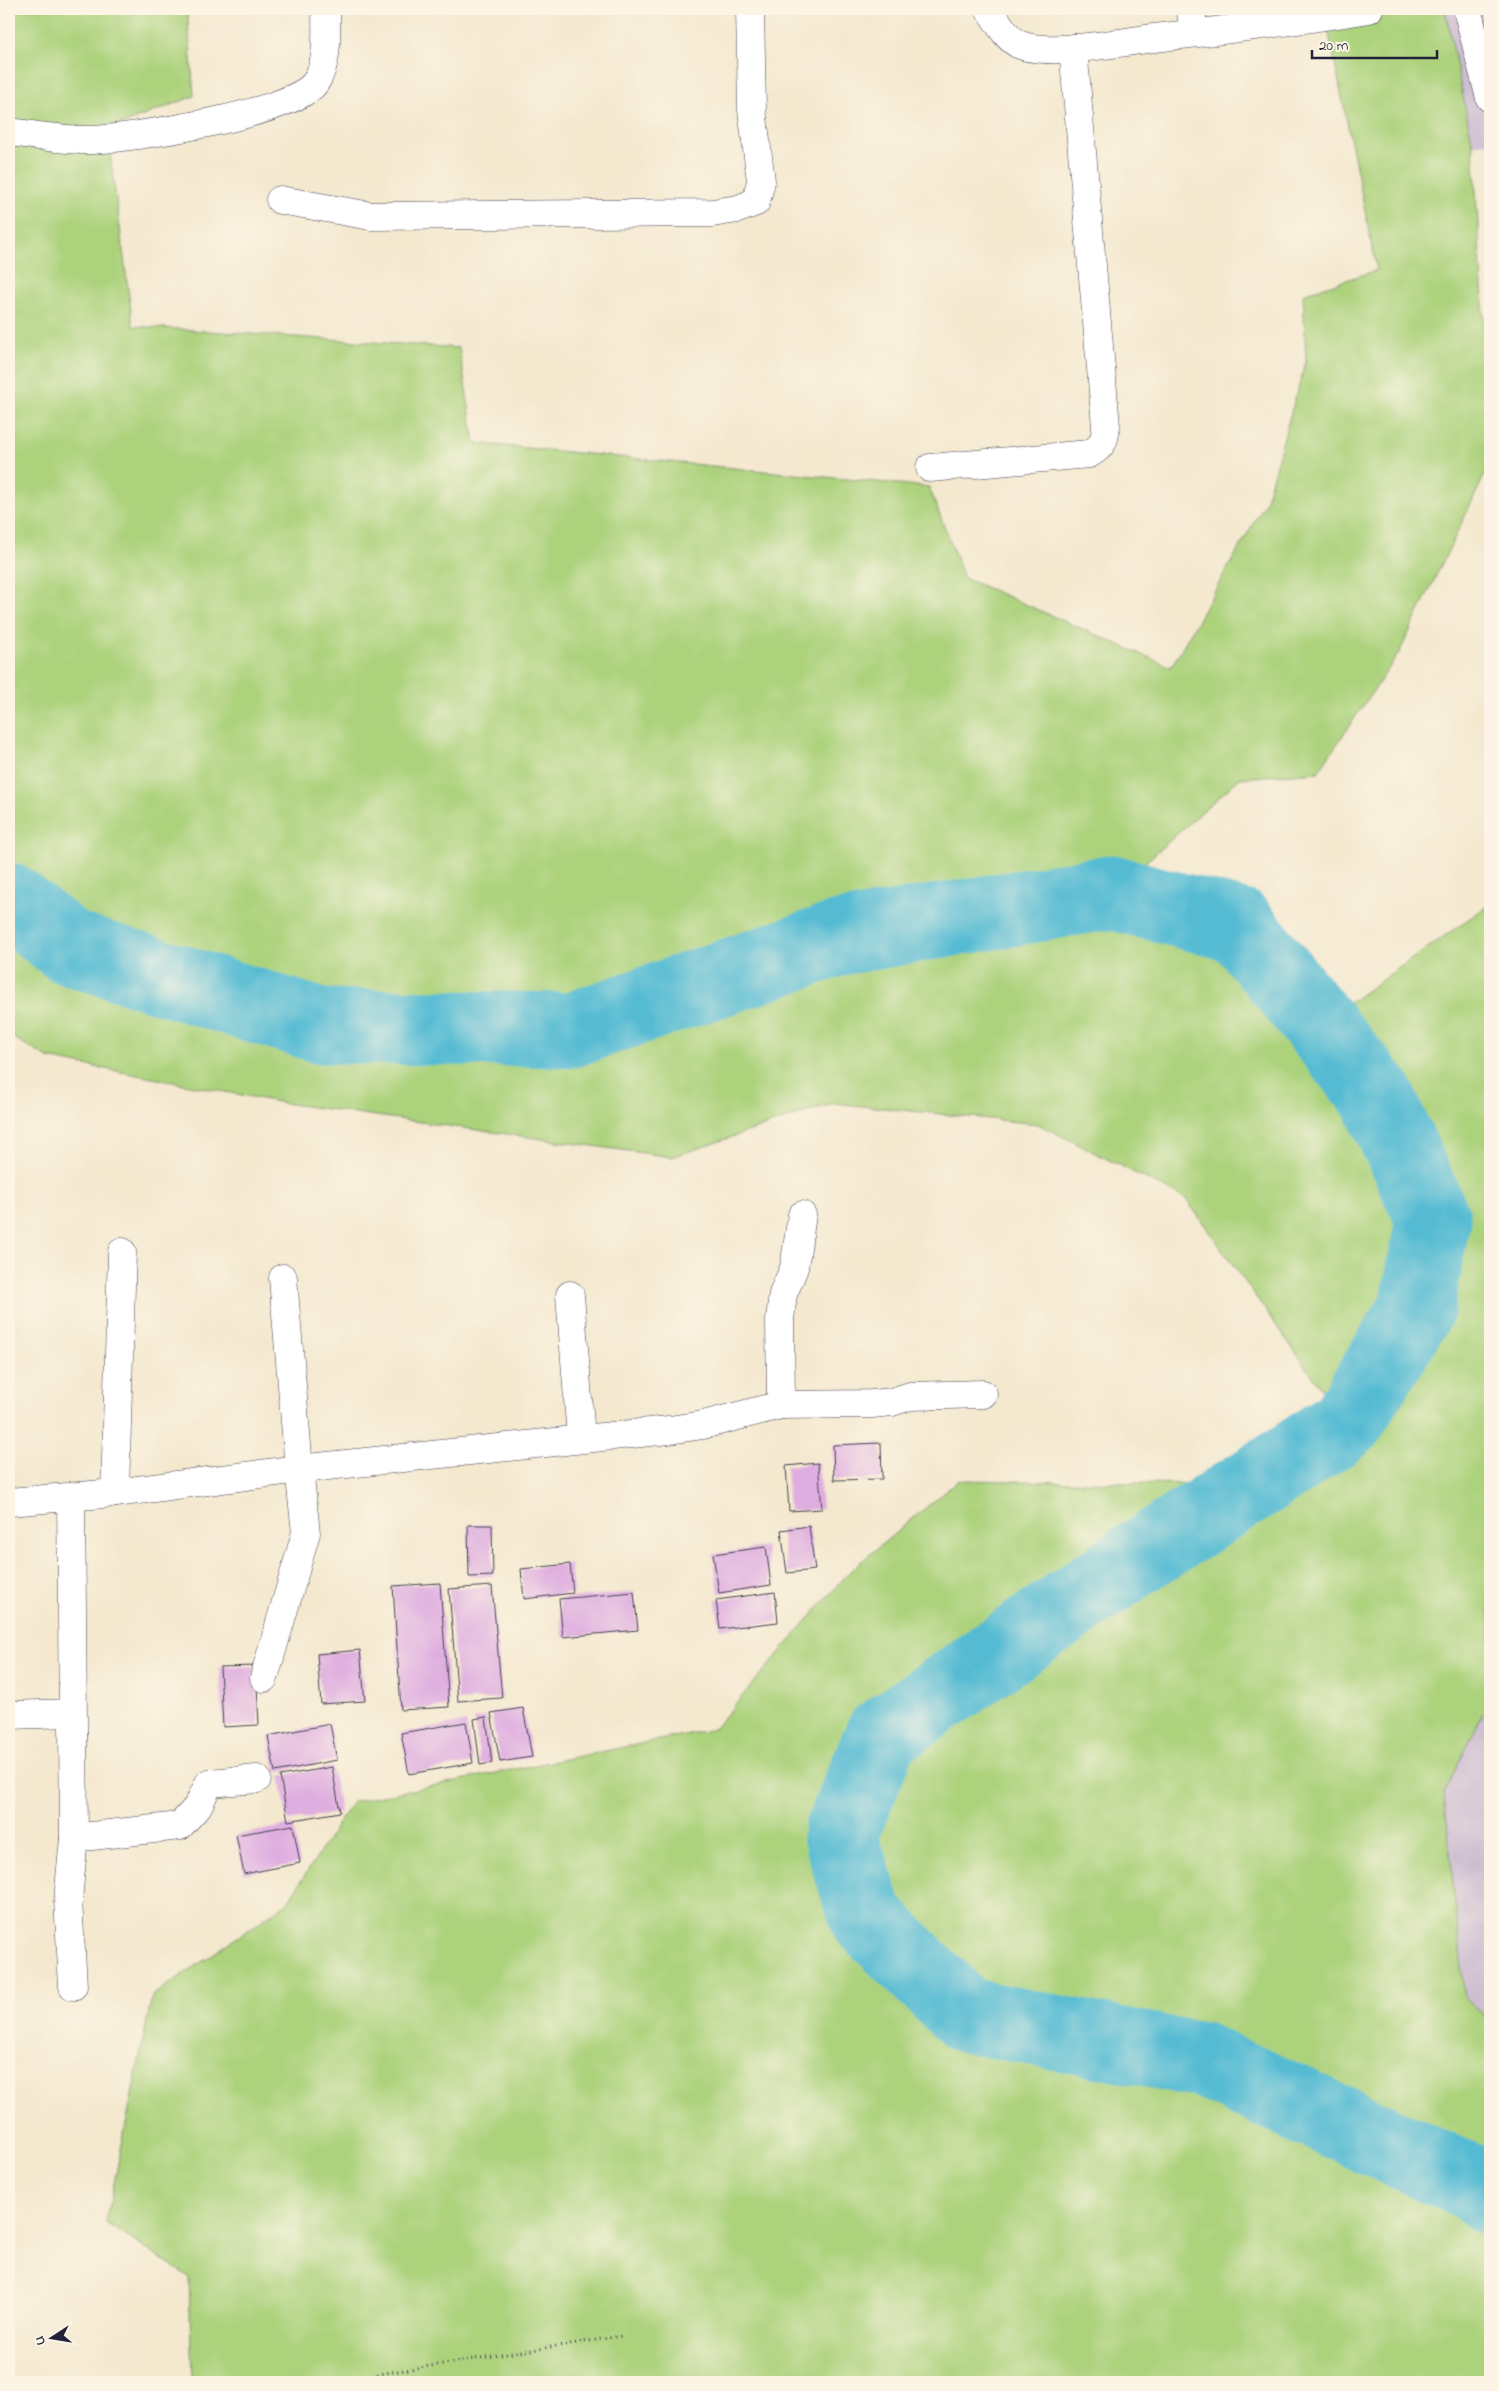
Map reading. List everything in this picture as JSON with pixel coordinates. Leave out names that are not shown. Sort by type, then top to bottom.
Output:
[{"type":"street","points":[[9,132],[89,140],[196,126],[250,115],[300,95],[315,84],[323,61],[326,9]]},
{"type":"street","points":[[280,200],[371,216],[712,213],[738,209],[756,202],[761,181],[752,109],[750,9]]},
{"type":"street","points":[[989,9],[1010,37],[1019,44],[1035,48],[1073,48],[1192,21],[1319,14],[1369,9]]},
{"type":"street","points":[[1467,9],[1490,98]]},
{"type":"street","points":[[930,468],[1089,454],[1100,449],[1105,439],[1106,426],[1073,48]]},
{"type":"street","points":[[781,1406],[780,1320],[784,1294],[794,1268],[802,1215]]},
{"type":"street","points":[[115,1493],[122,1252]]},
{"type":"street","points":[[264,1678],[306,1532],[283,1278]]},
{"type":"street","points":[[570,1295],[581,1438]]},
{"type":"street","points":[[9,1502],[115,1493],[299,1469],[703,1425],[781,1406],[872,1404],[892,1402],[910,1396],[983,1394]]},
{"type":"street","points":[[71,1496],[74,1838],[68,1900],[73,1986]]},
{"type":"street","points":[[9,1715],[72,1712]]},
{"type":"street","points":[[74,1838],[180,1826],[198,1806],[209,1783],[257,1779]]},
{"type":"path","points":[[328,2382],[621,2336]]},
{"type":"shaded area","points":[[1445,9],[1490,9],[1490,142],[1473,145]]},
{"type":"shaded area","points":[[1490,1698],[1490,2021],[1465,1998],[1444,1794]]},
{"type":"green space","points":[[9,9],[187,9],[194,96],[107,130],[133,326],[459,348],[475,443],[929,487],[964,578],[1171,667],[1265,503],[1306,361],[1303,294],[1377,270],[1324,9],[1445,9],[1473,146],[1490,414],[1490,464],[1399,653],[1318,772],[1240,778],[1112,892],[1239,926],[1319,1024],[1490,904],[1490,1698],[1444,1794],[1465,1998],[1490,2021],[1490,2382],[192,2382],[189,2277],[106,2223],[152,1996],[287,1903],[352,1802],[714,1729],[850,1571],[959,1480],[1253,1485],[1346,1423],[1186,1199],[1038,1124],[834,1103],[672,1157],[283,1103],[48,1058],[9,1035]]},
{"type":"building","points":[[881,1443],[882,1479],[834,1480],[833,1445]]},
{"type":"building","points":[[818,1463],[822,1509],[789,1511],[786,1466]]},
{"type":"building","points":[[468,1525],[492,1525],[493,1576],[469,1577]]},
{"type":"building","points":[[809,1526],[815,1570],[787,1573],[781,1530]]},
{"type":"building","points":[[766,1547],[771,1585],[719,1593],[713,1554]]},
{"type":"building","points":[[570,1564],[573,1593],[524,1599],[521,1569]]},
{"type":"building","points":[[440,1583],[449,1707],[401,1710],[393,1586]]},
{"type":"building","points":[[492,1586],[502,1698],[458,1701],[449,1589]]},
{"type":"building","points":[[634,1592],[638,1630],[563,1637],[559,1599]]},
{"type":"building","points":[[775,1592],[778,1622],[720,1629],[716,1600]]},
{"type":"building","points":[[360,1650],[365,1701],[321,1704],[317,1654]]},
{"type":"building","points":[[256,1666],[259,1725],[223,1727],[220,1667]]},
{"type":"building","points":[[523,1708],[532,1757],[500,1762],[491,1713]]},
{"type":"building","points":[[486,1717],[492,1763],[480,1765],[474,1719]]},
{"type":"building","points":[[466,1722],[473,1763],[409,1774],[401,1733]]},
{"type":"building","points":[[330,1724],[337,1760],[275,1772],[268,1736]]},
{"type":"building","points":[[332,1767],[340,1812],[288,1821],[280,1776]]},
{"type":"building","points":[[293,1825],[300,1863],[244,1874],[236,1835]]},
{"type":"waterway","points":[[9,900],[70,948],[321,1026],[571,1030],[840,938],[1111,892],[1239,926],[1377,1096],[1433,1219],[1417,1308],[1346,1423],[1139,1557],[882,1735],[840,1835],[867,1918],[965,2015],[1201,2060],[1474,2184],[1490,2198]]}]
